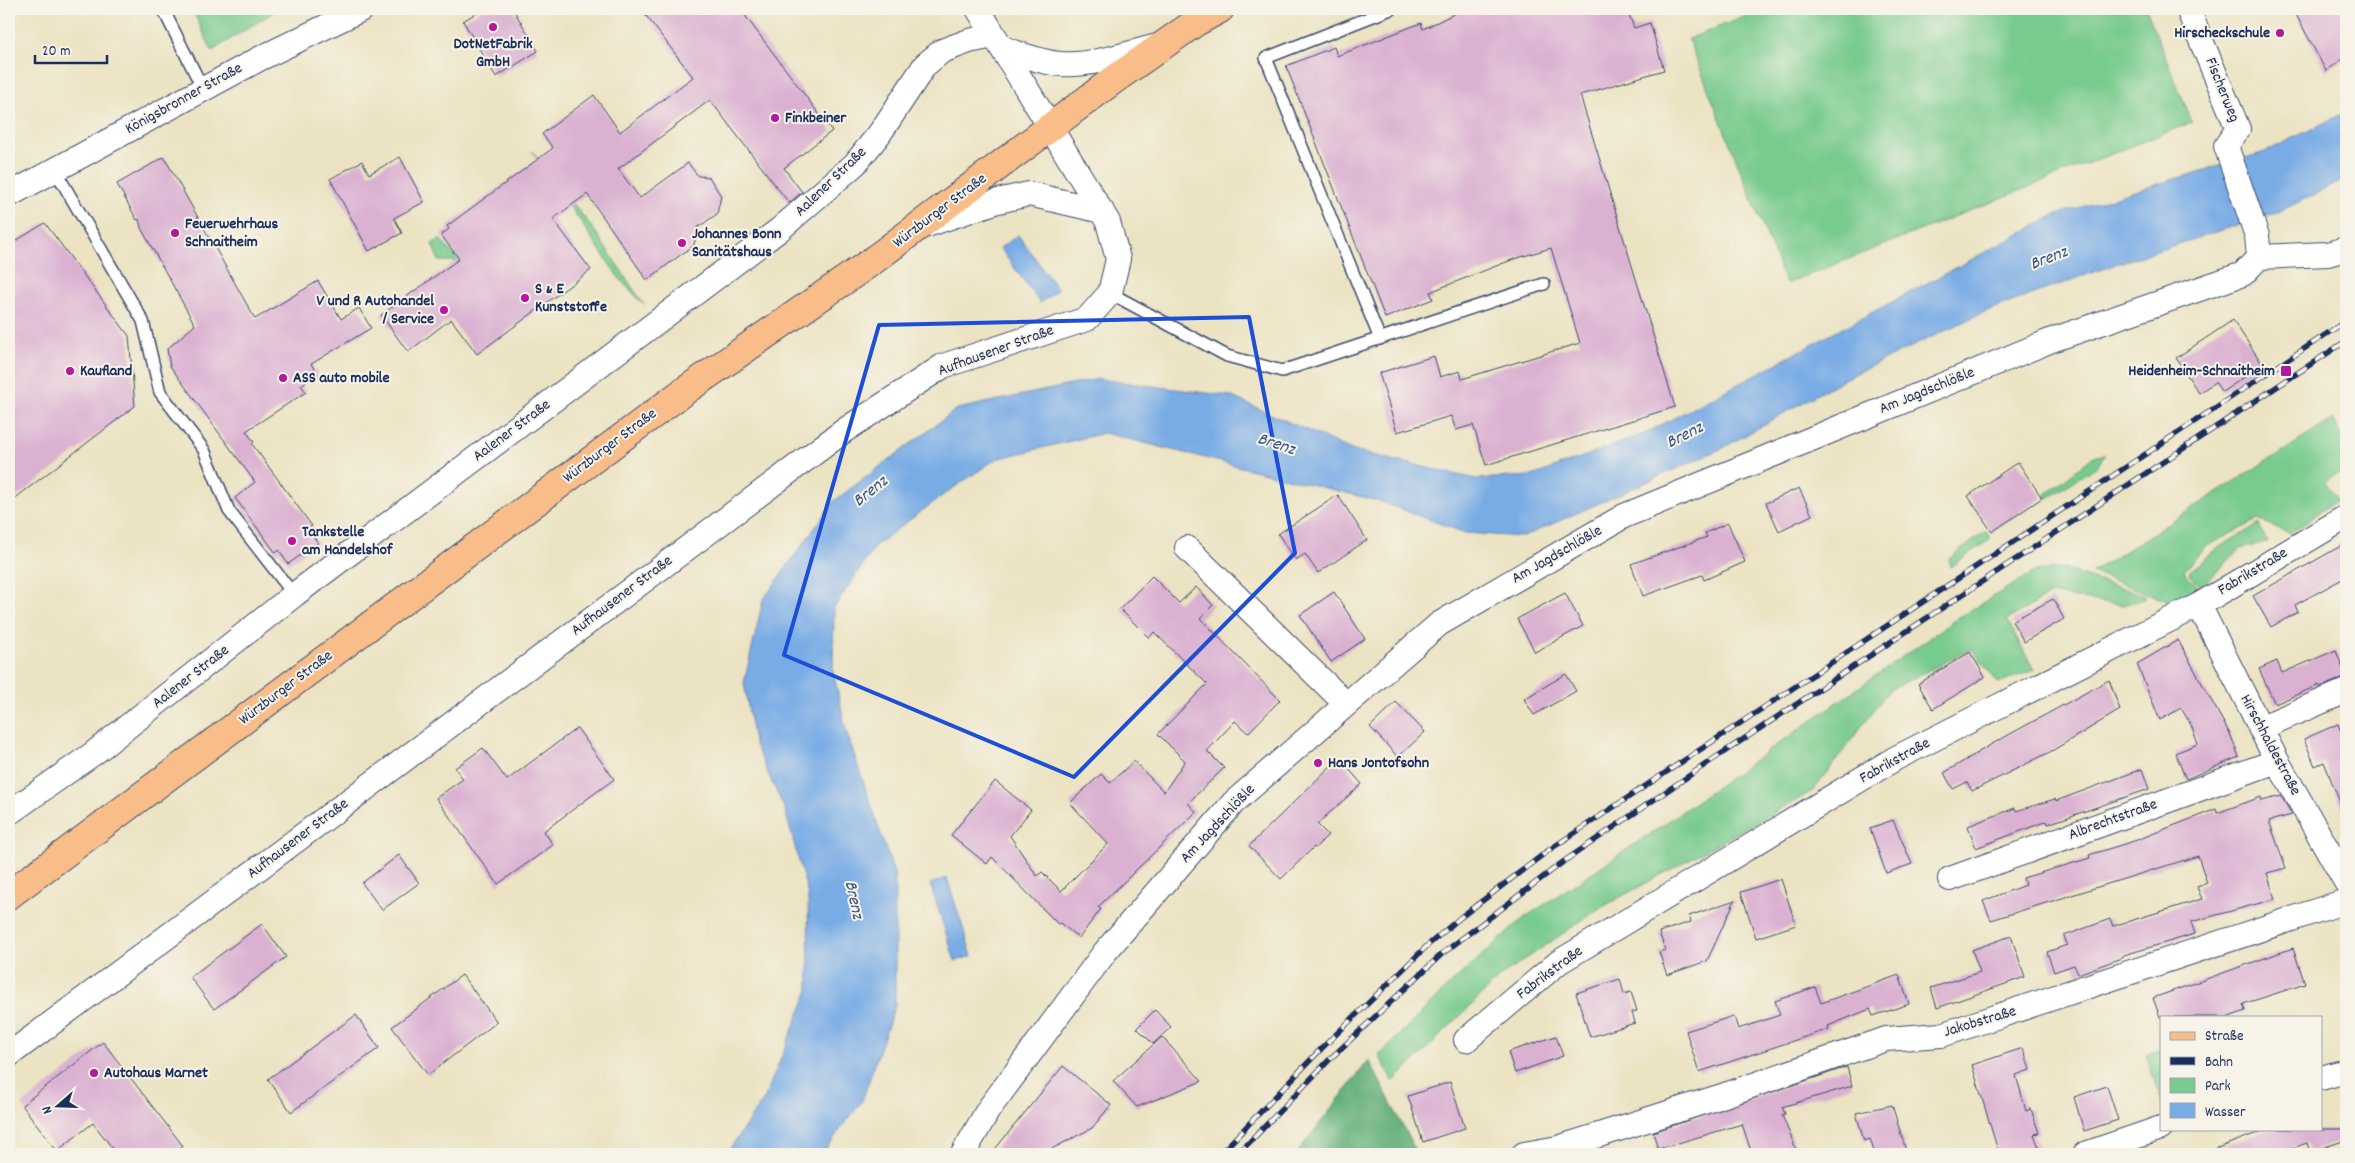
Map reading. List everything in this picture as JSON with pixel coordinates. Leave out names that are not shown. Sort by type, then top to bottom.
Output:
[{"type":"main road","name":"Würzburger Straße","points":[[9,895],[683,392],[918,228],[1051,127],[1164,45],[1220,9]]},
{"type":"street","name":"Königsbronner Straße","points":[[9,195],[202,89],[362,9]]},
{"type":"street","name":"Aufhausener Straße","points":[[9,1055],[845,430],[943,366],[1087,318],[1110,292],[1118,259],[1108,222],[978,9]]},
{"type":"street","name":"Fischerweg","points":[[2188,9],[2238,129],[2226,146],[2258,246]]},
{"type":"street","name":"Aalener Straße","points":[[9,813],[94,753],[294,596],[779,230],[818,198],[854,164],[880,133],[925,65],[942,51],[969,41],[998,42]]},
{"type":"street","points":[[998,42],[1038,60],[1063,64],[1088,62],[1164,45]]},
{"type":"street","points":[[918,228],[998,201],[1029,194],[1102,211]]},
{"type":"street","points":[[2258,246],[2328,254],[2346,249]]},
{"type":"street","name":"Am Jagdschlößle","points":[[962,1154],[988,1110],[1106,952],[1234,802],[1439,624],[1624,516],[2052,340],[2243,274],[2258,246]]},
{"type":"street","name":"Fabrikstraße","points":[[1466,1040],[1560,962],[1896,758],[2199,605],[2346,517]]},
{"type":"street","points":[[1187,548],[1346,704]]},
{"type":"street","name":"Hirschhaldestraße","points":[[2199,605],[2277,761],[2346,882]]},
{"type":"street","points":[[2260,728],[2346,690]]},
{"type":"street","name":"Albrechtstraße","points":[[1950,879],[2277,761]]},
{"type":"street","name":"Jakobstraße","points":[[1524,1154],[1558,1148],[1719,1097],[1886,1039],[1941,1035],[2346,902]]},
{"type":"street","points":[[2322,1078],[2346,1071]]},
{"type":"street","points":[[2085,1154],[2160,1128]]},
{"type":"lane","points":[[163,9],[202,89]]},
{"type":"lane","points":[[1380,339],[1266,58],[1391,9]]},
{"type":"lane","points":[[55,170],[143,321],[160,392],[204,450],[229,511],[294,596]]},
{"type":"lane","points":[[1110,292],[1226,356],[1282,371],[1544,284]]},
{"type":"highlighted area","points":[[1249,317],[1295,553],[1074,777],[784,655],[879,325]]},
{"type":"green space","points":[[192,9],[278,9],[212,51]]},
{"type":"green space","points":[[1764,9],[2146,9],[2192,122],[1786,284],[1688,39]]},
{"type":"green space","points":[[532,151],[594,230],[644,305],[619,278]]},
{"type":"green space","points":[[440,239],[454,256],[463,252],[471,283],[456,261],[439,261],[432,244]]},
{"type":"green space","points":[[2332,420],[2346,445],[2346,469],[2325,481],[2337,500],[2290,533],[2258,520],[2208,545],[2184,571],[2198,587],[2167,601],[2092,572]]},
{"type":"green space","points":[[2105,455],[2097,466],[2048,498],[2046,494],[2094,456]]},
{"type":"green space","points":[[2259,524],[2267,543],[2240,549],[2201,587],[2189,572],[2221,546]]},
{"type":"green space","points":[[1986,531],[1991,539],[1950,567],[1949,559]]},
{"type":"green space","points":[[2065,568],[2083,576],[2145,595],[2145,599],[2122,605],[2051,594],[2007,620],[2034,670],[1998,683],[1972,649],[1889,690],[1813,791],[1597,910],[1501,976],[1393,1082],[1379,1055],[1450,984],[1524,918],[1650,834],[1959,617],[2036,571]]},
{"type":"green space","points":[[2160,1049],[2160,1098],[2146,1054]]},
{"type":"green space","points":[[1369,1060],[1417,1154],[1296,1154]]},
{"type":"water","name":"Brenz","points":[[2346,112],[2346,179],[2278,212],[2116,264],[1984,312],[1842,380],[1723,448],[1523,537],[1465,533],[1382,502],[1104,433],[996,459],[876,545],[834,608],[833,671],[846,730],[895,876],[895,1005],[862,1101],[822,1154],[726,1154],[764,1099],[809,990],[808,895],[785,810],[754,743],[744,683],[763,600],[834,501],[957,409],[1098,379],[1230,396],[1354,451],[1476,479],[1532,476],[1646,433],[2055,215],[2265,152]]},
{"type":"water","points":[[1018,235],[1058,290],[1040,303],[1000,248]]},
{"type":"water","points":[[947,878],[972,956],[955,961],[930,884]]},
{"type":"building","points":[[483,9],[513,9],[538,51],[496,77],[463,21]]},
{"type":"building","points":[[641,9],[740,9],[832,131],[784,168],[802,192],[789,203],[710,100],[618,169],[640,198],[688,163],[698,176],[709,177],[721,196],[717,214],[697,228],[694,245],[647,280],[587,194],[553,219],[591,270],[477,354],[451,319],[408,352],[381,315],[459,259],[441,235],[449,229],[447,226],[553,148],[542,134],[594,95],[620,132],[693,77]]},
{"type":"building","points":[[1464,9],[1627,9],[1634,28],[1650,23],[1664,70],[1580,95],[1675,407],[1486,465],[1473,425],[1456,430],[1451,416],[1397,432],[1379,373],[1434,356],[1440,377],[1460,371],[1462,379],[1580,343],[1551,248],[1514,259],[1430,292],[1433,299],[1385,318],[1286,66],[1334,47],[1337,56],[1421,23],[1423,29]]},
{"type":"building","points":[[2293,9],[2346,9],[2346,57],[2326,71]]},
{"type":"building","points":[[164,157],[255,319],[318,281],[341,319],[359,308],[371,328],[311,364],[318,374],[301,385],[306,392],[246,431],[254,442],[252,444],[312,526],[308,529],[318,543],[288,564],[279,550],[276,553],[235,498],[255,482],[170,366],[167,349],[195,325],[141,228],[139,219],[137,220],[117,184]]},
{"type":"building","points":[[400,157],[424,202],[394,218],[402,233],[369,251],[330,179],[362,161],[369,174]]},
{"type":"building","name":"Kaufland","points":[[45,223],[129,336],[135,406],[9,503],[9,245]]},
{"type":"building","points":[[2233,320],[2263,365],[2222,392],[2215,382],[2199,393],[2176,358]]},
{"type":"building","points":[[2018,462],[2042,498],[1992,532],[1968,496]]},
{"type":"building","points":[[1799,488],[1812,515],[1779,531],[1766,503]]},
{"type":"building","points":[[1338,495],[1367,540],[1318,573],[1305,554],[1296,560],[1278,534]]},
{"type":"building","points":[[1728,523],[1745,562],[1704,580],[1702,575],[1643,596],[1631,564],[1707,537],[1705,533]]},
{"type":"building","points":[[2346,543],[2346,577],[2295,605],[2298,612],[2271,627],[2253,596]]},
{"type":"building","points":[[1152,576],[1179,603],[1196,587],[1213,605],[1200,618],[1280,700],[1248,733],[1235,721],[1207,751],[1224,768],[1188,803],[1196,812],[1098,907],[1101,909],[1079,938],[1060,923],[1058,924],[992,857],[987,864],[951,835],[995,781],[1031,810],[1010,836],[1037,876],[1042,872],[1061,891],[1108,844],[1070,803],[1101,774],[1110,783],[1134,761],[1164,792],[1185,761],[1158,734],[1207,684],[1154,632],[1149,638],[1120,609]]},
{"type":"building","points":[[1334,592],[1365,639],[1331,662],[1300,615]]},
{"type":"building","points":[[1565,593],[1583,626],[1535,652],[1517,619]]},
{"type":"building","points":[[2053,599],[2064,619],[2024,642],[2012,621]]},
{"type":"building","points":[[2178,640],[2231,736],[2239,757],[2186,779],[2175,753],[2198,744],[2191,725],[2181,708],[2160,720],[2137,664]]},
{"type":"building","points":[[2336,650],[2346,677],[2320,687],[2319,685],[2275,704],[2259,669],[2277,661],[2282,673]]},
{"type":"building","points":[[1970,652],[1985,677],[1933,709],[1918,684]]},
{"type":"building","points":[[1566,674],[1576,691],[1534,715],[1524,699]]},
{"type":"building","points":[[2109,680],[2120,710],[2050,752],[1972,791],[1967,782],[1953,789],[1944,773],[1992,744]]},
{"type":"building","points":[[1396,702],[1425,732],[1398,757],[1370,727]]},
{"type":"building","points":[[2338,724],[2346,745],[2345,815],[2324,762],[2315,766],[2304,739]]},
{"type":"building","points":[[577,728],[614,779],[544,831],[553,845],[498,884],[436,798],[463,779],[455,768],[483,748],[507,780]]},
{"type":"building","points":[[1339,758],[1362,784],[1317,824],[1328,835],[1281,879],[1249,846]]},
{"type":"building","points":[[2142,769],[2149,789],[2048,824],[2047,821],[1976,848],[1968,826],[2015,808],[2016,811],[2055,799],[2056,801]]},
{"type":"building","points":[[2281,796],[2292,815],[2269,821],[2286,868],[2267,873],[2275,899],[2191,922],[2195,934],[2124,955],[2124,957],[2078,974],[2074,965],[2054,972],[2047,952],[2067,945],[2064,936],[2110,919],[2113,926],[2202,899],[2197,887],[2207,883],[2198,856],[1991,920],[1983,901],[2025,885],[2023,878],[2090,858],[2089,855],[2137,840],[2216,809],[2217,813],[2261,797],[2262,801]]},
{"type":"building","points":[[1893,820],[1912,864],[1886,873],[1870,828]]},
{"type":"building","points":[[399,855],[419,883],[382,910],[362,883]]},
{"type":"building","points":[[1781,879],[1796,925],[1756,938],[1741,892]]},
{"type":"building","points":[[1735,900],[1707,961],[1667,975],[1659,952],[1665,950],[1659,932],[1691,922],[1689,916]]},
{"type":"building","points":[[262,924],[286,957],[214,1009],[190,977]]},
{"type":"building","points":[[2011,936],[2025,977],[1937,1008],[1931,988],[1980,972],[1972,950]]},
{"type":"building","points":[[2293,948],[2305,984],[2243,1004],[2245,1011],[2232,1016],[2160,1017],[2153,998]]},
{"type":"building","points":[[462,975],[497,1022],[428,1075],[392,1027]]},
{"type":"building","points":[[1899,975],[1909,1004],[1873,1016],[1870,1009],[1828,1026],[1829,1029],[1699,1072],[1686,1031],[1734,1016],[1738,1029],[1780,1015],[1775,1001],[1815,987],[1821,1003]]},
{"type":"building","points":[[1620,979],[1624,994],[1631,992],[1637,1011],[1632,1012],[1635,1023],[1590,1037],[1576,993]]},
{"type":"building","points":[[1155,1010],[1171,1027],[1153,1044],[1137,1028]]},
{"type":"building","points":[[356,1015],[379,1048],[291,1112],[268,1079]]},
{"type":"building","points":[[1556,1036],[1563,1056],[1515,1073],[1508,1052]]},
{"type":"building","points":[[1162,1037],[1202,1081],[1137,1107],[1113,1081]]},
{"type":"building","name":"Autohaus Marnet","points":[[103,1042],[183,1146],[172,1154],[117,1154],[93,1123],[57,1151],[22,1105]]},
{"type":"building","points":[[2023,1048],[2030,1070],[2016,1075],[2026,1111],[2031,1109],[2039,1133],[2034,1134],[2039,1148],[2020,1154],[1999,1154],[1972,1065]]},
{"type":"building","points":[[1063,1066],[1111,1105],[1092,1128],[1042,1154],[991,1154]]},
{"type":"building","points":[[1847,1067],[1852,1086],[1782,1107],[1785,1114],[1782,1115],[1798,1154],[1752,1154],[1742,1124],[1658,1149],[1653,1132]]},
{"type":"building","points":[[1450,1082],[1465,1128],[1423,1142],[1408,1096]]},
{"type":"building","points":[[2107,1086],[2118,1120],[2084,1131],[2074,1097]]},
{"type":"building","points":[[1892,1105],[1907,1154],[1875,1154],[1870,1139],[1864,1141],[1856,1113]]},
{"type":"building","points":[[2346,1129],[2346,1140],[2310,1152],[2307,1143],[2276,1154],[2207,1154],[2207,1152],[2265,1130]]},
{"type":"railway","points":[[1220,1154],[1322,1048],[1428,945],[1461,917],[1549,850],[2346,321]]},
{"type":"railway","points":[[1238,1154],[1331,1058],[1443,953],[1563,862],[1712,760],[2346,341]]},
{"type":"place","name":"DotNetFabrik GmbH","points":[[493,27]]},
{"type":"place","name":"Hirscheckschule","points":[[2280,33]]},
{"type":"place","name":"Finkbeiner","points":[[775,118]]},
{"type":"place","name":"Feuerwehrhaus Schnaitheim","points":[[175,233]]},
{"type":"place","name":"Johannes Bonn Sanitätshaus","points":[[682,243]]},
{"type":"place","name":"S & E Kunststoffe","points":[[525,298]]},
{"type":"place","name":"V und R Autohandel / Service","points":[[444,310]]},
{"type":"place","name":"Kaufland","points":[[70,371]]},
{"type":"place","name":"Heidenheim-Schnaitheim","points":[[2286,371]]},
{"type":"place","name":"ASS auto mobile","points":[[283,378]]},
{"type":"place","name":"Tankstelle am Handelshof","points":[[292,541]]},
{"type":"place","name":"Hans Jontofsohn","points":[[1318,763]]},
{"type":"place","name":"Autohaus Marnet","points":[[94,1073]]}]
